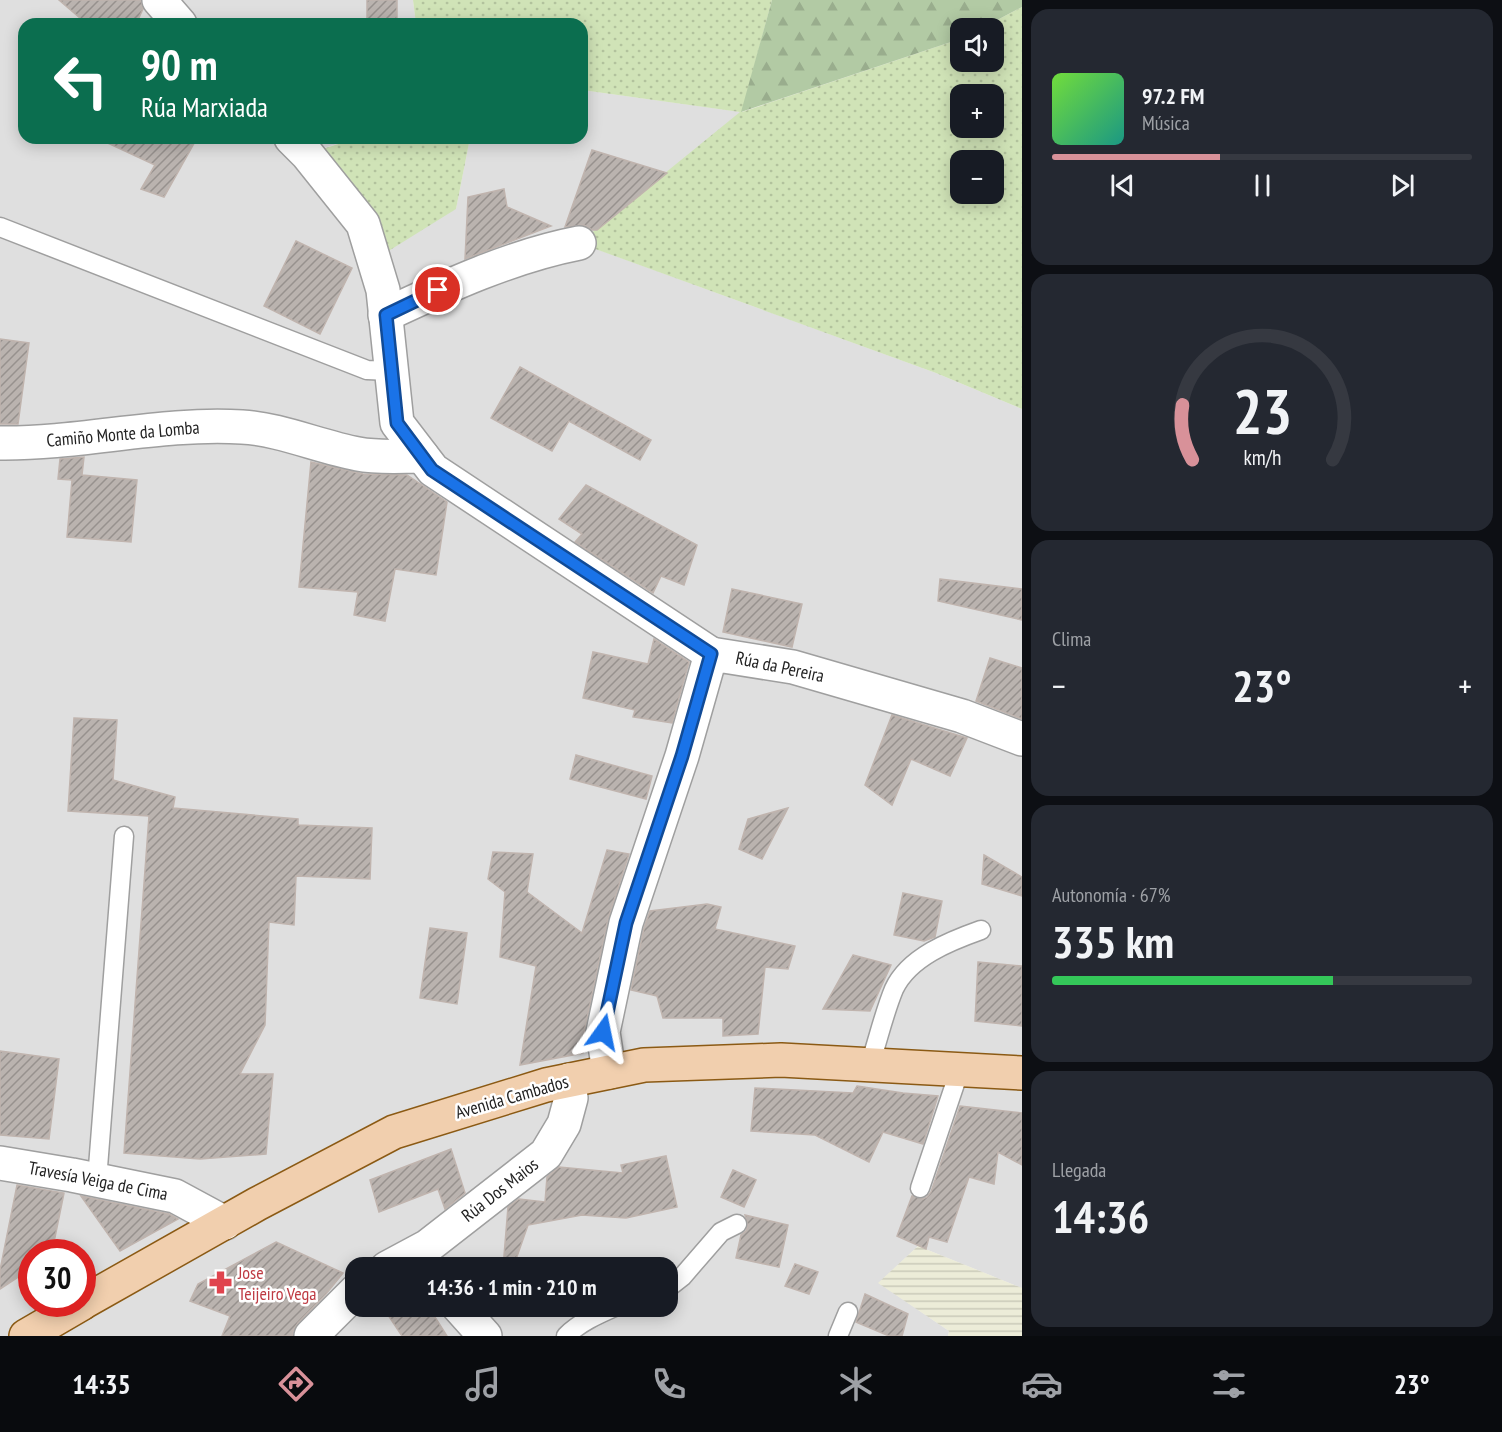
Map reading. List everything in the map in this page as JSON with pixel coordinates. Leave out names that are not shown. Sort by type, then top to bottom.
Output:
[{"type":"main road","name":"Avenida Cambados","points":[[96,1295],[394,1132],[546,1085],[644,1065],[782,1060],[1022,1073]]},
{"type":"main road","name":"Avenida Cambados","points":[[26,1336],[58,1317]]},
{"type":"street","points":[[159,0],[175,18]]},
{"type":"street","points":[[297,144],[363,224],[383,290],[397,423],[432,470],[711,654]]},
{"type":"street","points":[[386,315],[456,281],[579,243]]},
{"type":"street","name":"Camiño Monte da Lomba","points":[[0,443],[88,438],[175,427],[244,427],[360,455],[422,456]]},
{"type":"street","name":"Rúa da Pereira","points":[[609,1072],[603,1032],[626,923],[682,756],[711,654],[794,667],[962,716],[1022,739]]},
{"type":"street","name":"Rúa Dos Maios","points":[[432,1257],[546,1154],[564,1124],[571,1098],[569,1080]]},
{"type":"street","name":"Travesía Veiga de Cima","points":[[0,1163],[176,1196],[225,1223]]},
{"type":"street","points":[[311,1336],[345,1302]]},
{"type":"street","points":[[468,1317],[486,1336]]},
{"type":"lane","points":[[0,227],[367,370],[391,371]]},
{"type":"lane","points":[[97,1180],[124,836]]},
{"type":"lane","points":[[870,1065],[895,987],[914,964],[958,939],[981,930]]},
{"type":"lane","points":[[920,1188],[960,1069]]},
{"type":"lane","points":[[678,1280],[720,1232],[737,1224]]},
{"type":"lane","points":[[838,1336],[848,1312]]},
{"type":"lane","points":[[566,1336],[593,1317]]},
{"type":"shaded area","points":[[0,0],[413,0],[415,18],[18,18],[18,144],[337,144],[307,153],[456,209],[469,144],[588,144],[588,91],[741,112],[580,243],[936,373],[1022,409],[1022,1288],[918,1246],[879,1283],[949,1331],[948,1336],[0,1336]]},
{"type":"green space","points":[[413,0],[772,0],[742,112],[950,42],[950,72],[1004,72],[1004,18],[1001,18],[1022,7],[1022,409],[936,373],[579,243],[740,112],[588,91],[588,18],[415,18]]},
{"type":"green space","points":[[772,0],[1022,0],[1022,7],[1001,18],[950,18],[950,42],[741,112]]},
{"type":"green space","points":[[338,144],[469,144],[456,209],[374,260],[307,154]]},
{"type":"green space","points":[[918,1246],[1022,1288],[1022,1336],[948,1336],[949,1331],[878,1283]]},
{"type":"building","points":[[59,0],[141,0],[143,9],[139,18],[80,18]]},
{"type":"building","points":[[367,0],[397,0],[397,18],[367,18]]},
{"type":"building","points":[[110,144],[194,144],[164,197],[141,189],[155,165]]},
{"type":"building","points":[[592,150],[667,173],[597,230],[584,225],[565,227]]},
{"type":"building","points":[[504,189],[507,207],[551,226],[465,259],[468,197]]},
{"type":"building","points":[[296,241],[352,268],[320,334],[264,306]]},
{"type":"building","points":[[0,339],[29,343],[18,424],[0,424]]},
{"type":"building","points":[[520,367],[651,440],[640,460],[569,421],[552,451],[491,418]]},
{"type":"building","points":[[84,457],[82,475],[137,480],[131,542],[67,537],[72,480],[58,479],[60,459]]},
{"type":"building","points":[[311,462],[363,474],[407,475],[447,502],[436,575],[395,569],[385,621],[354,615],[358,592],[299,587]]},
{"type":"building","points":[[586,485],[697,545],[684,585],[661,576],[653,593],[575,542],[582,534],[559,519]]},
{"type":"building","points":[[940,579],[1022,589],[1022,620],[938,601]]},
{"type":"building","points":[[732,589],[802,604],[792,647],[723,632]]},
{"type":"building","points":[[654,639],[689,662],[672,723],[633,717],[635,710],[583,698],[593,652],[648,664]]},
{"type":"building","points":[[990,658],[1022,668],[1022,719],[976,701]]},
{"type":"building","points":[[892,715],[967,738],[950,776],[911,759],[892,805],[865,785]]},
{"type":"building","points":[[74,718],[117,720],[113,780],[175,797],[173,808],[298,819],[298,825],[372,828],[370,879],[296,876],[294,925],[269,922],[265,1025],[240,1074],[273,1074],[266,1154],[200,1159],[124,1153],[149,816],[68,811]]},
{"type":"building","points":[[576,755],[652,776],[646,799],[570,779]]},
{"type":"building","points":[[788,808],[762,859],[739,849],[748,819]]},
{"type":"building","points":[[607,850],[629,854],[608,919],[585,1028],[583,1053],[520,1065],[536,966],[500,957],[505,892],[488,879],[493,852],[533,854],[527,892],[582,933]]},
{"type":"building","points":[[984,855],[1022,877],[1022,896],[982,884]]},
{"type":"building","points":[[903,893],[942,901],[935,937],[924,941],[894,935]]},
{"type":"building","points":[[707,904],[721,907],[715,929],[795,946],[788,969],[765,967],[758,1034],[723,1036],[723,1018],[663,1018],[657,996],[631,990],[644,928],[650,911]]},
{"type":"building","points":[[430,928],[467,933],[457,1004],[420,998]]},
{"type":"building","points":[[853,955],[891,965],[870,1011],[823,1009]]},
{"type":"building","points":[[978,962],[1022,966],[1022,1026],[975,1021]]},
{"type":"building","points":[[0,1051],[59,1059],[49,1139],[0,1135]]},
{"type":"building","points":[[857,1086],[938,1096],[923,1144],[883,1132],[869,1162],[815,1135],[751,1131],[755,1088],[853,1093]]},
{"type":"building","points":[[960,1106],[1022,1113],[1022,1165],[998,1152],[994,1184],[969,1177],[947,1242],[929,1237],[926,1249],[897,1236],[912,1196],[923,1199],[931,1192]]},
{"type":"building","points":[[451,1149],[465,1193],[445,1209],[438,1189],[379,1212],[370,1180]]},
{"type":"building","points":[[666,1156],[677,1207],[626,1218],[582,1215],[528,1225],[517,1257],[504,1257],[508,1207],[519,1199],[545,1202],[547,1177],[559,1167],[623,1173],[621,1165]]},
{"type":"building","points":[[733,1170],[756,1180],[744,1207],[721,1197]]},
{"type":"building","points":[[17,1185],[64,1193],[55,1239],[18,1239],[18,1277],[0,1289],[0,1270]]},
{"type":"building","points":[[81,1196],[169,1214],[178,1219],[120,1251]]},
{"type":"building","points":[[745,1215],[788,1225],[779,1267],[736,1258],[741,1235],[746,1231],[748,1225]]},
{"type":"building","points":[[276,1242],[343,1273],[298,1323],[293,1336],[222,1336],[230,1316],[190,1301],[198,1284]]},
{"type":"building","points":[[795,1264],[818,1272],[809,1294],[785,1286]]},
{"type":"building","points":[[865,1294],[908,1314],[902,1336],[889,1336],[856,1322]]},
{"type":"building","points":[[389,1317],[435,1317],[447,1336],[402,1336]]},
{"type":"place","name":"Jose Teijeiro Vega","points":[[220,1283]]},
{"type":"route","points":[[438,290],[386,315],[397,423],[432,470],[711,654],[682,756],[626,923],[603,1032]]}]
